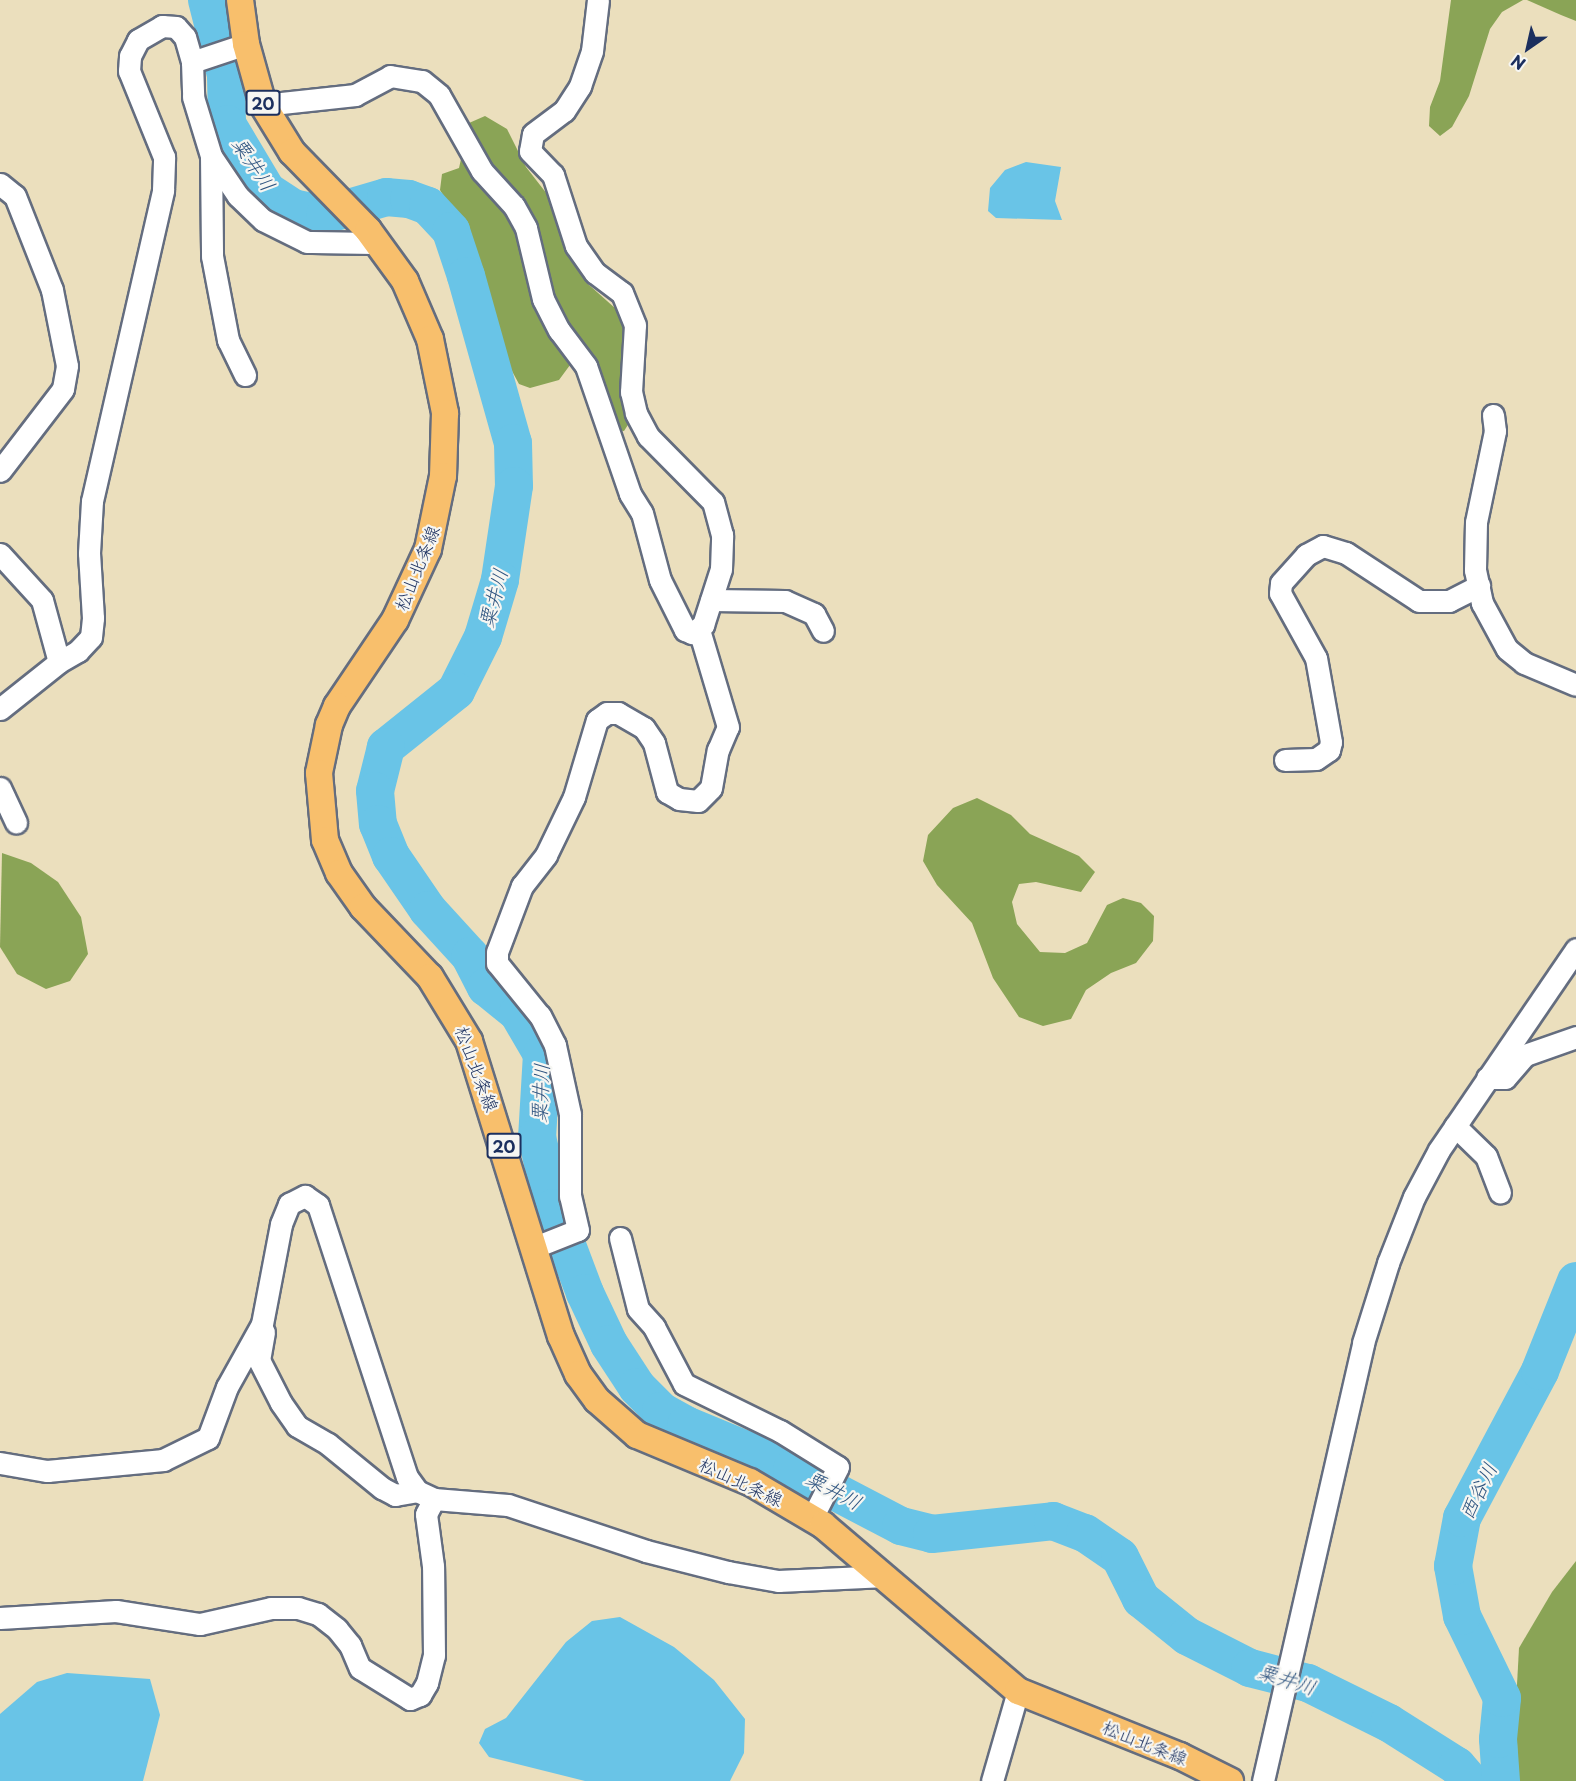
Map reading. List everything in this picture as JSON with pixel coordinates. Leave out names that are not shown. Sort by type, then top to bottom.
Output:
[{"type":"main road","name":"松山北条線","points":[[240,0],[238,47],[263,105],[292,152],[373,236],[416,301],[441,378],[447,443],[436,520],[413,586],[395,620],[337,705],[329,725],[319,773],[321,819],[325,840],[339,873],[363,907],[430,977],[469,1041],[553,1240],[561,1336],[578,1374],[617,1420],[657,1446],[817,1509],[965,1650],[1018,1691],[1161,1748],[1230,1781]]},
{"type":"street","points":[[553,1240],[578,1230],[570,1196],[570,1114],[555,1045],[540,1016],[496,963],[497,952],[522,886],[546,855],[574,797],[597,720],[607,713],[618,713],[644,728],[654,743],[667,792],[698,801],[711,788],[718,750],[728,727],[699,630],[711,600],[722,558],[722,535],[714,502],[648,436],[636,413],[631,392],[635,325],[622,293],[595,273],[576,246],[553,175],[530,151],[533,134],[564,111],[580,86],[592,51],[598,0]]},
{"type":"street","points":[[1,706],[92,637],[88,553],[92,501],[163,190],[164,157],[129,71],[130,56],[138,39],[162,26],[176,27],[185,37],[195,61],[193,97],[211,156],[212,256],[228,340],[245,375]]},
{"type":"street","points":[[195,61],[238,47]]},
{"type":"street","points":[[263,105],[355,95],[390,76],[422,81],[438,95],[482,171],[514,206],[526,228],[543,299],[559,330],[586,366],[630,494],[642,513],[660,580],[685,630],[692,633],[699,630]]},
{"type":"street","points":[[211,156],[238,196],[263,220],[281,231],[307,242],[373,236]]},
{"type":"street","points":[[0,184],[15,196],[52,290],[67,366],[63,388],[0,471]]},
{"type":"street","points":[[1493,415],[1495,431],[1476,522],[1482,603],[1507,649],[1524,663],[1576,685]]},
{"type":"street","points":[[1285,760],[1316,759],[1329,750],[1331,742],[1316,658],[1280,593],[1281,583],[1306,555],[1323,546],[1346,553],[1419,601],[1449,601],[1479,586]]},
{"type":"street","points":[[0,554],[42,600],[59,662]]},
{"type":"street","points":[[711,600],[785,601],[814,614],[823,632]]},
{"type":"street","points":[[0,788],[16,822]]},
{"type":"street","points":[[1263,1781],[1278,1702],[1363,1343],[1384,1273],[1414,1197],[1455,1126],[1576,949]]},
{"type":"street","points":[[1487,1078],[1505,1078],[1525,1055],[1576,1037]]},
{"type":"street","points":[[1455,1126],[1486,1156],[1500,1192]]},
{"type":"street","points":[[0,1463],[47,1471],[163,1460],[208,1438],[227,1387],[262,1324],[281,1224],[289,1204],[305,1196],[318,1205],[407,1477],[426,1495],[426,1514],[433,1566],[434,1655],[427,1683],[420,1695],[410,1700],[360,1668],[350,1645],[337,1629],[318,1614],[298,1608],[271,1608],[200,1624],[116,1611],[0,1618]]},
{"type":"street","points":[[620,1238],[638,1309],[654,1327],[684,1384],[820,1454],[838,1467],[837,1474],[817,1509]]},
{"type":"street","points":[[262,1324],[266,1336],[260,1360],[280,1403],[297,1426],[328,1444],[394,1495],[426,1495],[508,1505],[646,1551],[778,1581],[886,1576]]},
{"type":"street","points":[[992,1781],[1018,1691]]},
{"type":"green space","points":[[1451,0],[1523,0],[1502,12],[1490,29],[1469,96],[1452,127],[1440,136],[1429,126],[1430,107],[1440,81]]},
{"type":"green space","points":[[1527,0],[1576,0],[1576,21],[1561,15]]},
{"type":"green space","points":[[485,116],[507,129],[526,167],[547,194],[563,241],[588,284],[616,309],[626,330],[633,417],[624,431],[608,429],[582,371],[570,365],[559,380],[530,388],[519,384],[500,349],[484,278],[466,234],[440,190],[442,174],[459,168],[469,123]]},
{"type":"green space","points":[[977,798],[1011,815],[1030,834],[1079,856],[1095,872],[1081,892],[1036,882],[1019,884],[1012,902],[1017,924],[1040,952],[1065,953],[1087,943],[1107,905],[1123,898],[1141,903],[1154,916],[1153,941],[1136,963],[1111,973],[1086,990],[1071,1019],[1043,1026],[1019,1017],[993,978],[972,923],[937,885],[923,861],[928,835],[953,808]]},
{"type":"green space","points":[[2,853],[31,863],[58,882],[81,917],[88,954],[70,981],[46,989],[17,974],[0,947]]},
{"type":"green space","points":[[1576,1561],[1576,1781],[1518,1781],[1516,1703],[1519,1648],[1552,1592]]},
{"type":"water","points":[[1026,162],[1061,167],[1055,201],[1062,220],[996,218],[988,211],[990,188],[1005,170]]},
{"type":"water","points":[[620,1617],[674,1647],[714,1680],[745,1719],[744,1753],[730,1781],[585,1781],[489,1757],[479,1743],[485,1729],[506,1718],[566,1642],[592,1621]]},
{"type":"water","points":[[67,1673],[150,1679],[160,1715],[143,1781],[0,1781],[0,1714],[37,1682]]},
{"type":"waterway","name":"粟井川","points":[[207,0],[226,75],[227,124],[267,191],[293,208],[325,215],[386,197],[409,199],[428,206],[451,231],[466,276],[513,443],[514,486],[500,580],[483,637],[456,691],[386,747],[375,791],[378,824],[391,856],[428,910],[470,956],[486,987],[518,1013],[542,1054],[537,1137],[553,1208],[585,1293],[609,1344],[637,1387],[661,1411],[686,1425],[792,1469],[901,1526],[932,1534],[1053,1521],[1085,1533],[1120,1557],[1141,1599],[1187,1636],[1250,1668],[1308,1683],[1389,1723],[1457,1766],[1470,1781]]},
{"type":"waterway","name":"西谷川","points":[[1501,1781],[1498,1739],[1502,1698],[1462,1616],[1453,1566],[1462,1518],[1540,1371],[1576,1281]]}]
